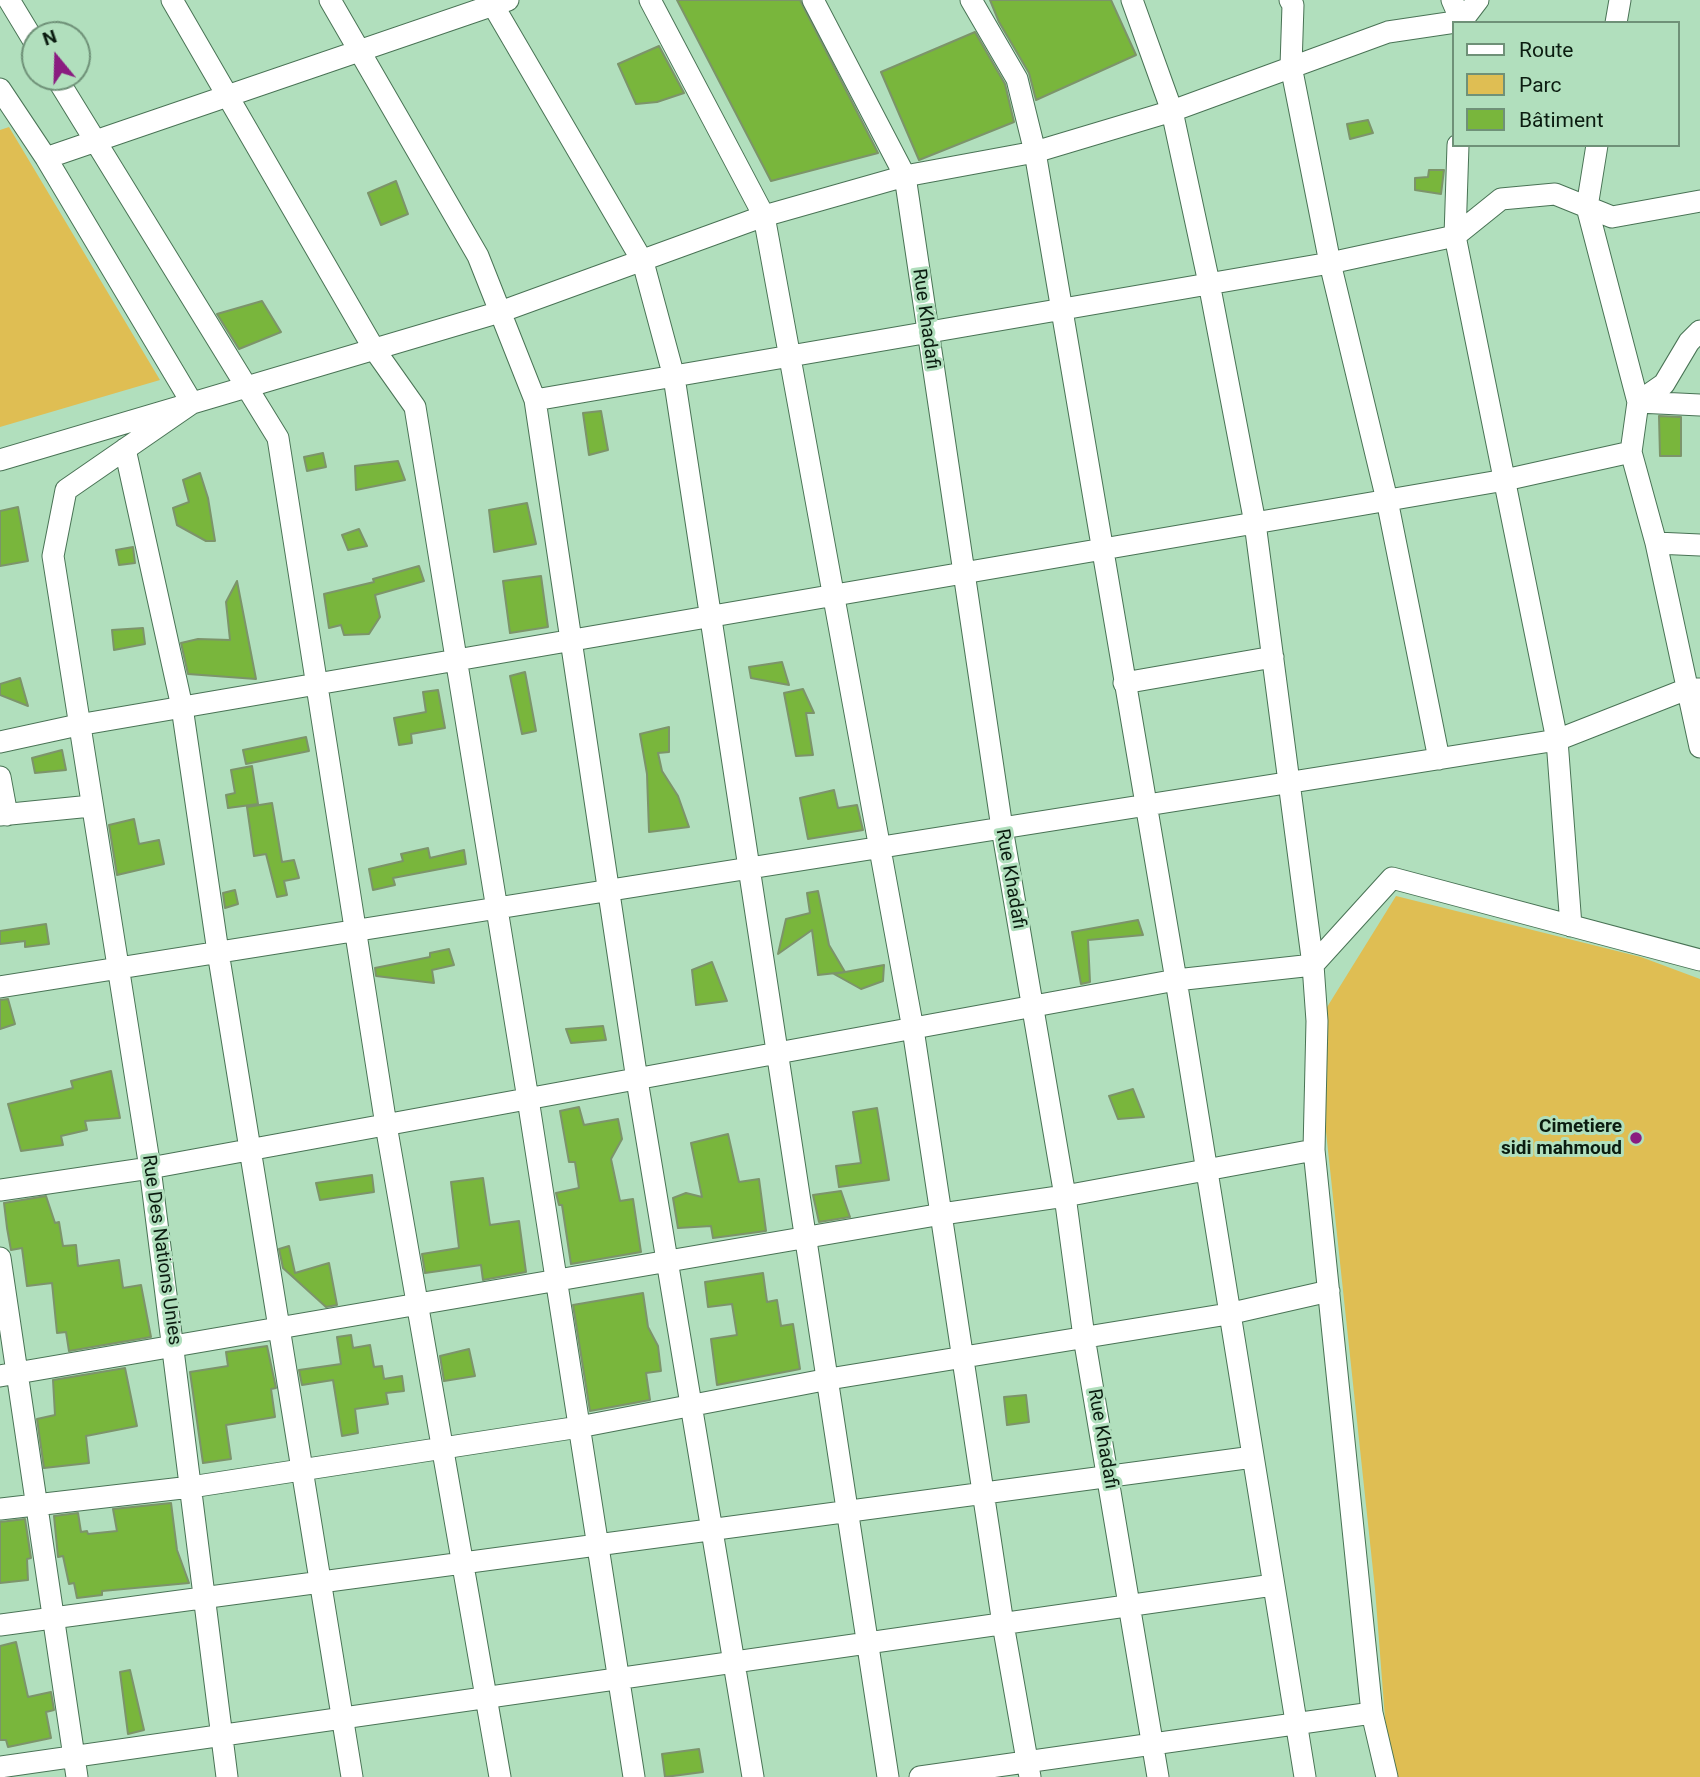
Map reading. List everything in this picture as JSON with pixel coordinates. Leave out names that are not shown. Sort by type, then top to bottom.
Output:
[{"type":"street","points":[[9,0],[22,21]]},
{"type":"street","points":[[172,0],[374,349],[415,407],[494,908],[528,1099],[634,1777]]},
{"type":"street","points":[[330,0],[478,256],[535,400],[637,1080],[753,1777]]},
{"type":"street","points":[[650,0],[764,215],[913,1030],[965,1356],[1003,1624],[1029,1769]]},
{"type":"street","name":"Rue Khadafi","points":[[813,0],[905,176],[926,332],[966,573],[1002,828],[1065,1196],[1084,1337],[1158,1777]]},
{"type":"street","points":[[971,0],[1017,79],[1035,152],[1176,980],[1305,1777]]},
{"type":"street","points":[[1132,0],[1172,111],[1209,284],[1255,523],[1313,965],[1317,1021],[1314,1150],[1372,1713],[1387,1777]]},
{"type":"street","points":[[1290,0],[1293,5],[1291,66],[1330,263],[1387,500],[1439,759]]},
{"type":"street","points":[[1452,0],[1462,21]]},
{"type":"street","points":[[1463,21],[1478,0]]},
{"type":"street","points":[[1616,21],[1620,0]]},
{"type":"street","points":[[46,158],[497,2],[643,262],[674,377],[747,868],[780,1054],[888,1777]]},
{"type":"street","points":[[0,460],[500,312],[643,262],[764,215],[905,176],[1035,152],[1172,111],[1388,32],[1452,23]]},
{"type":"street","points":[[0,89],[46,158],[192,403]]},
{"type":"street","points":[[64,91],[278,438],[386,1125],[484,1698],[500,1777]]},
{"type":"street","points":[[1458,147],[1455,236],[1557,740],[1571,926]]},
{"type":"street","points":[[1597,147],[1587,207],[1638,402],[1631,452],[1694,689],[1700,747]]},
{"type":"street","points":[[535,400],[1330,263],[1455,236],[1501,199],[1555,194],[1612,217],[1700,201]]},
{"type":"street","points":[[1638,402],[1664,384],[1689,342],[1700,331]]},
{"type":"street","points":[[1638,402],[1700,405]]},
{"type":"street","name":"Rue Des Nations Unies","points":[[192,403],[66,490],[54,556],[116,968],[150,1168],[227,1777]]},
{"type":"street","points":[[125,449],[182,707],[218,952],[352,1777]]},
{"type":"street","points":[[0,742],[78,725],[1505,480],[1631,452]]},
{"type":"street","points":[[1656,543],[1700,545]]},
{"type":"street","points":[[1124,683],[1273,657]]},
{"type":"street","points":[[0,987],[1557,740],[1694,689]]},
{"type":"street","points":[[0,777],[4,815],[91,806]]},
{"type":"street","points":[[0,1190],[150,1168],[1176,980],[1313,965],[1392,878],[1700,960]]},
{"type":"street","points":[[9,1375],[942,1214],[1065,1196],[1314,1150]]},
{"type":"street","points":[[0,1258],[9,1375],[39,1504],[76,1767]]},
{"type":"street","points":[[0,1509],[191,1487],[579,1427],[829,1379],[1228,1314],[1329,1291]]},
{"type":"street","points":[[0,1625],[1253,1457]]},
{"type":"street","points":[[0,1767],[76,1767],[222,1735],[1273,1585]]},
{"type":"street","points":[[920,1777],[1029,1769],[1153,1744],[1372,1713]]},
{"type":"green space","points":[[9,127],[160,380],[0,427],[0,130]]},
{"type":"green space","points":[[1396,896],[1641,957],[1700,979],[1700,1777],[1395,1777],[1388,1757],[1375,1589],[1321,1085],[1324,1012]]},
{"type":"building","points":[[677,0],[800,0],[878,153],[771,181]]},
{"type":"building","points":[[990,0],[1111,0],[1136,55],[1036,100],[1029,73],[999,22]]},
{"type":"building","points":[[975,32],[1005,84],[1014,122],[919,160],[881,72]]},
{"type":"building","points":[[659,46],[684,93],[657,102],[636,104],[618,64]]},
{"type":"building","points":[[1368,120],[1373,133],[1350,139],[1347,124]]},
{"type":"building","points":[[1429,170],[1444,170],[1441,194],[1415,190],[1415,178],[1428,177]]},
{"type":"building","points":[[396,181],[408,214],[381,225],[368,193]]},
{"type":"building","points":[[262,301],[281,332],[239,349],[217,314]]},
{"type":"building","points":[[601,411],[608,450],[589,455],[583,413]]},
{"type":"building","points":[[1659,416],[1681,417],[1681,456],[1660,456]]},
{"type":"building","points":[[323,453],[326,467],[307,471],[304,457]]},
{"type":"building","points":[[398,461],[405,480],[356,490],[355,466]]},
{"type":"building","points":[[200,473],[208,498],[215,541],[206,541],[177,525],[173,508],[189,502],[183,480]]},
{"type":"building","points":[[527,503],[536,544],[494,552],[489,510]]},
{"type":"building","points":[[18,507],[28,561],[0,566],[0,511]]},
{"type":"building","points":[[359,529],[367,546],[348,550],[342,535]]},
{"type":"building","points":[[133,547],[135,563],[119,565],[116,550]]},
{"type":"building","points":[[419,566],[424,581],[375,595],[380,617],[369,634],[344,635],[341,625],[329,628],[324,594],[374,582],[373,579]]},
{"type":"building","points":[[541,576],[548,627],[510,633],[503,581]]},
{"type":"building","points":[[237,581],[256,679],[188,674],[181,643],[198,639],[230,640],[226,602]]},
{"type":"building","points":[[143,628],[145,644],[114,650],[112,630]]},
{"type":"building","points":[[782,662],[789,685],[751,678],[749,667]]},
{"type":"building","points":[[525,672],[536,731],[522,734],[510,676]]},
{"type":"building","points":[[20,678],[28,706],[0,695],[0,684]]},
{"type":"building","points":[[803,689],[814,713],[806,713],[813,755],[796,756],[784,693]]},
{"type":"building","points":[[438,690],[445,728],[411,734],[412,743],[399,745],[394,718],[426,712],[423,692]]},
{"type":"building","points":[[669,727],[669,752],[658,753],[662,771],[678,796],[689,827],[649,832],[647,774],[640,734]]},
{"type":"building","points":[[306,737],[309,751],[246,764],[243,750]]},
{"type":"building","points":[[62,750],[66,770],[35,773],[32,758]]},
{"type":"building","points":[[252,766],[258,804],[228,808],[226,795],[235,793],[231,770]]},
{"type":"building","points":[[834,790],[838,808],[857,805],[863,830],[808,839],[800,798]]},
{"type":"building","points":[[272,803],[282,862],[294,860],[299,878],[284,881],[287,895],[277,897],[266,854],[254,856],[247,807]]},
{"type":"building","points":[[134,819],[139,844],[159,840],[164,864],[117,875],[109,825]]},
{"type":"building","points":[[428,848],[430,858],[464,850],[466,864],[393,878],[395,885],[373,890],[369,869],[403,861],[401,854]]},
{"type":"building","points":[[235,890],[238,904],[225,908],[223,893]]},
{"type":"building","points":[[818,891],[829,945],[845,972],[818,975],[812,930],[778,954],[786,919],[810,913],[807,893]]},
{"type":"building","points":[[1138,920],[1143,935],[1088,940],[1090,982],[1081,984],[1072,932]]},
{"type":"building","points":[[46,924],[49,944],[25,947],[25,941],[0,944],[0,931]]},
{"type":"building","points":[[449,949],[454,965],[432,970],[434,983],[376,976],[375,968],[430,957],[430,953]]},
{"type":"building","points":[[712,962],[727,1001],[696,1005],[692,970]]},
{"type":"building","points":[[884,965],[883,981],[861,989],[834,974]]},
{"type":"building","points":[[8,999],[15,1024],[0,1029],[0,1000]]},
{"type":"building","points":[[603,1026],[606,1040],[571,1043],[566,1029]]},
{"type":"building","points":[[111,1071],[120,1118],[85,1121],[87,1130],[61,1136],[63,1145],[21,1151],[8,1104],[73,1088],[71,1081]]},
{"type":"building","points":[[1133,1089],[1144,1117],[1118,1119],[1109,1096]]},
{"type":"building","points":[[579,1107],[584,1125],[618,1119],[622,1139],[611,1159],[620,1201],[633,1199],[641,1252],[571,1264],[562,1205],[559,1205],[556,1193],[579,1188],[575,1162],[569,1162],[560,1111]]},
{"type":"building","points":[[877,1108],[889,1180],[839,1187],[836,1166],[861,1163],[853,1112]]},
{"type":"building","points":[[728,1134],[739,1182],[759,1179],[766,1231],[713,1238],[711,1226],[678,1228],[673,1198],[686,1193],[702,1197],[691,1143]]},
{"type":"building","points":[[372,1175],[374,1192],[320,1200],[316,1183]]},
{"type":"building","points":[[483,1178],[490,1225],[519,1221],[526,1272],[483,1280],[481,1265],[425,1273],[422,1254],[459,1248],[451,1182]]},
{"type":"building","points":[[841,1191],[850,1217],[819,1222],[813,1195]]},
{"type":"building","points":[[46,1196],[55,1223],[59,1222],[63,1246],[76,1245],[78,1266],[119,1260],[123,1288],[141,1285],[151,1337],[69,1351],[66,1332],[57,1333],[52,1283],[27,1286],[22,1248],[11,1250],[7,1228],[4,1203]]},
{"type":"building","points":[[289,1246],[295,1273],[329,1263],[337,1305],[326,1307],[283,1268],[279,1249]]},
{"type":"building","points":[[763,1273],[767,1302],[777,1300],[781,1326],[793,1324],[800,1369],[717,1385],[711,1339],[737,1335],[732,1304],[708,1307],[705,1282]]},
{"type":"building","points":[[643,1293],[648,1327],[658,1346],[661,1371],[646,1373],[650,1400],[590,1411],[573,1305]]},
{"type":"building","points":[[351,1335],[353,1348],[370,1345],[374,1367],[382,1366],[384,1379],[402,1376],[404,1391],[386,1393],[388,1404],[355,1409],[358,1433],[342,1436],[333,1380],[302,1385],[299,1370],[341,1364],[337,1337]]},
{"type":"building","points":[[267,1346],[276,1388],[271,1389],[275,1417],[226,1425],[231,1459],[203,1463],[190,1372],[228,1366],[226,1352]]},
{"type":"building","points":[[469,1349],[475,1376],[444,1381],[440,1356]]},
{"type":"building","points":[[125,1368],[137,1426],[86,1436],[89,1463],[44,1468],[37,1419],[55,1415],[53,1380]]},
{"type":"building","points":[[1026,1395],[1029,1422],[1007,1425],[1004,1397]]},
{"type":"building","points":[[171,1503],[177,1550],[189,1583],[102,1591],[102,1595],[77,1598],[74,1583],[69,1584],[63,1556],[58,1557],[54,1516],[78,1513],[81,1532],[87,1531],[88,1534],[117,1531],[113,1509]]},
{"type":"building","points":[[25,1519],[31,1558],[27,1559],[28,1580],[0,1583],[0,1522]]},
{"type":"building","points":[[16,1642],[28,1697],[51,1692],[54,1710],[46,1712],[51,1738],[8,1747],[6,1740],[0,1740],[0,1646]]},
{"type":"building","points":[[130,1670],[144,1730],[128,1734],[120,1672]]},
{"type":"building","points":[[699,1749],[703,1772],[665,1777],[662,1754]]},
{"type":"place","name":"Cimetiere sidi mahmoud","points":[[1636,1138]]}]
